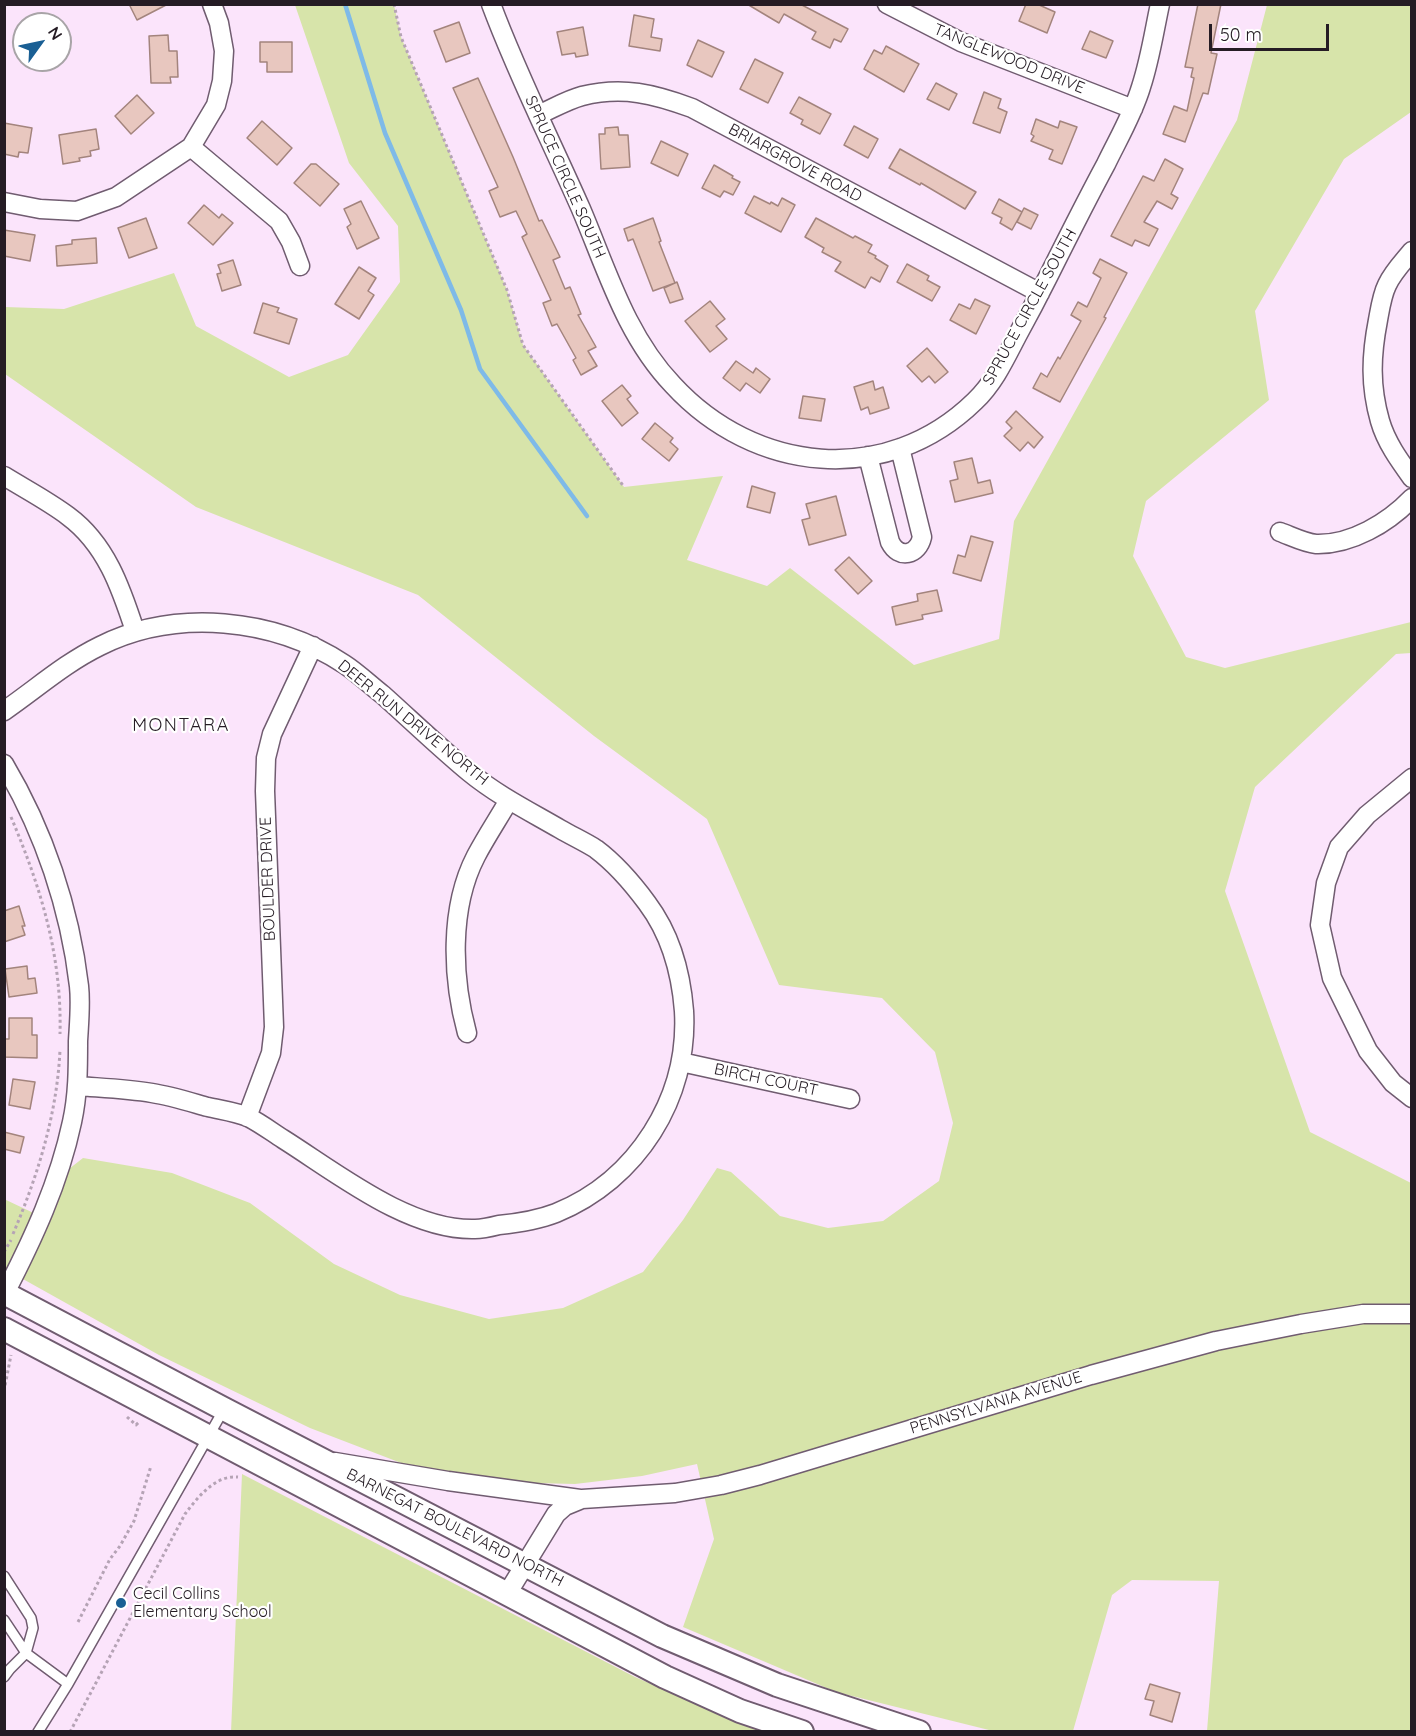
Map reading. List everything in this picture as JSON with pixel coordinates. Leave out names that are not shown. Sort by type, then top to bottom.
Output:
[{"type":"street","points":[[4,202],[40,209],[77,212],[116,197],[191,147],[216,105],[222,81],[224,51],[219,23],[212,4]]},
{"type":"street","name":"SPRUCE CIRCLE SOUTH","points":[[491,4],[620,305],[641,344],[672,385],[724,428],[763,447],[814,459],[868,456],[900,448],[921,439],[942,427],[976,400],[997,375],[1133,109],[1150,56],[1160,4]]},
{"type":"street","name":"TANGLEWOOD DRIVE","points":[[887,4],[961,42],[1133,109]]},
{"type":"street","name":"BRIARGROVE ROAD","points":[[538,115],[580,97],[611,92],[630,91],[671,100],[692,108],[1040,293]]},
{"type":"street","points":[[191,147],[279,220],[300,266]]},
{"type":"street","points":[[1412,251],[1398,267],[1387,286],[1372,349],[1371,372],[1381,422],[1393,450],[1412,478]]},
{"type":"street","points":[[868,456],[890,542],[898,552],[908,553],[918,547],[922,537],[900,448]]},
{"type":"street","points":[[4,476],[69,517],[102,551],[119,584],[135,631]]},
{"type":"street","points":[[1280,532],[1314,544],[1338,541],[1385,521],[1412,498]]},
{"type":"street","name":"DEER RUN DRIVE NORTH","points":[[4,711],[65,667],[99,646],[135,631],[169,625],[240,624],[313,646],[366,681],[471,773],[509,800],[596,849],[624,875],[663,926],[676,962],[682,994],[685,1028],[681,1062],[672,1094],[657,1126],[632,1161],[610,1181],[581,1201],[553,1214],[530,1221],[476,1229],[448,1227],[400,1211],[247,1117],[154,1093],[78,1086]]},
{"type":"street","name":"BOULDER DRIVE","points":[[247,1117],[270,1053],[274,1027],[265,791],[266,758],[272,734],[313,646]]},
{"type":"street","points":[[4,764],[39,834],[56,881],[71,935],[79,988],[78,1086],[72,1123],[50,1199],[5,1294]]},
{"type":"street","points":[[1412,778],[1367,814],[1339,847],[1326,883],[1320,925],[1332,978],[1368,1051],[1394,1083],[1412,1098]]},
{"type":"street","points":[[467,1033],[460,1008],[457,983],[457,930],[461,893],[475,857],[509,800]]},
{"type":"street","name":"BIRCH COURT","points":[[681,1062],[850,1099]]},
{"type":"street","name":"BARNEGAT BOULEVARD NORTH","points":[[5,1294],[662,1636],[777,1685],[919,1731]]},
{"type":"street","name":"PENNSYLVANIA AVENUE","points":[[326,1461],[448,1481],[582,1499],[675,1492],[721,1485],[760,1475],[1091,1375],[1216,1341],[1364,1314],[1412,1314]]},
{"type":"street","name":"BARNEGAT BOULEVARD NORTH","points":[[11,1333],[665,1677],[740,1711],[802,1731]]},
{"type":"street","name":"PENNSYLVANIA AVENUE","points":[[507,1594],[556,1514],[565,1506],[582,1499]]},
{"type":"lane","points":[[38,1731],[68,1684],[224,1409]]},
{"type":"lane","points":[[4,1576],[31,1618],[33,1628],[26,1653],[4,1677]]},
{"type":"lane","points":[[4,1620],[26,1653],[68,1684]]},
{"type":"path","points":[[394,4],[401,37],[507,290],[523,345],[624,487]]},
{"type":"path","points":[[11,816],[35,878],[54,951],[59,979],[60,1037]]},
{"type":"path","points":[[4,1252],[24,1208],[45,1147],[57,1084],[60,1048]]},
{"type":"path","points":[[4,1391],[11,1333]]},
{"type":"path","points":[[78,1622],[110,1559],[134,1521],[151,1466]]},
{"type":"path","points":[[70,1731],[185,1514],[197,1499],[217,1482],[225,1478],[238,1477]]},
{"type":"green space","points":[[295,5],[394,5],[401,37],[507,290],[523,345],[624,487],[723,476],[687,560],[767,586],[790,568],[914,665],[999,639],[1014,521],[1237,120],[1267,5],[1411,5],[1411,112],[1344,159],[1255,311],[1269,400],[1146,501],[1133,556],[1186,657],[1225,668],[1411,622],[1411,653],[1396,654],[1255,787],[1225,891],[1310,1132],[1411,1183],[1411,1731],[1207,1731],[1219,1581],[1132,1580],[1112,1595],[1073,1731],[993,1731],[836,1692],[683,1627],[714,1539],[697,1464],[642,1476],[575,1484],[448,1481],[310,1428],[159,1355],[5,1269],[4,1199],[42,1217],[60,1176],[83,1158],[172,1173],[250,1203],[334,1264],[400,1295],[489,1319],[563,1308],[643,1272],[683,1220],[717,1168],[731,1172],[780,1216],[828,1228],[883,1221],[939,1181],[953,1123],[935,1052],[882,998],[779,985],[707,819],[594,736],[418,595],[196,507],[5,374],[5,307],[64,309],[174,273],[196,326],[289,377],[348,355],[400,282],[398,226],[349,163]]},
{"type":"green space","points":[[242,1474],[635,1677],[761,1731],[231,1732]]},
{"type":"building","points":[[129,4],[168,4],[137,20]]},
{"type":"building","points":[[747,4],[800,4],[848,29],[841,42],[834,39],[830,48],[812,39],[816,32],[784,14],[779,23]]},
{"type":"building","points":[[1026,4],[1037,4],[1055,12],[1047,33],[1019,21]]},
{"type":"building","points":[[1198,4],[1221,4],[1211,53],[1217,54],[1208,94],[1203,93],[1185,142],[1163,134],[1174,106],[1187,111],[1194,78],[1191,77],[1193,68],[1185,67]]},
{"type":"building","points":[[634,15],[654,19],[651,37],[662,39],[660,51],[629,46]]},
{"type":"building","points":[[459,22],[470,53],[446,62],[434,31]]},
{"type":"building","points":[[583,27],[588,55],[576,57],[575,53],[562,55],[557,32]]},
{"type":"building","points":[[1090,31],[1113,41],[1106,58],[1082,49]]},
{"type":"building","points":[[168,35],[169,51],[177,51],[178,77],[170,77],[171,83],[151,83],[149,36]]},
{"type":"building","points":[[698,40],[724,52],[712,77],[687,65]]},
{"type":"building","points":[[260,42],[292,42],[292,72],[267,72],[267,62],[260,62]]},
{"type":"building","points":[[886,46],[919,64],[904,92],[864,69],[874,50],[882,54]]},
{"type":"building","points":[[755,59],[783,73],[768,103],[740,89]]},
{"type":"building","points":[[478,78],[539,221],[542,220],[560,257],[553,260],[565,289],[570,287],[581,314],[578,315],[596,347],[588,351],[597,366],[581,375],[573,360],[576,358],[557,324],[552,326],[543,303],[551,300],[522,237],[527,234],[516,211],[500,217],[489,191],[498,187],[453,88]]},
{"type":"building","points":[[936,83],[957,94],[949,110],[927,99]]},
{"type":"building","points":[[984,92],[1001,99],[998,108],[1007,112],[1000,133],[973,123]]},
{"type":"building","points":[[137,95],[154,113],[131,134],[115,116]]},
{"type":"building","points":[[799,97],[831,114],[820,134],[801,124],[803,120],[790,113]]},
{"type":"building","points":[[1036,119],[1058,128],[1060,121],[1077,127],[1062,164],[1049,159],[1053,150],[1031,141],[1034,136],[1031,134]]},
{"type":"building","points":[[262,121],[292,148],[277,165],[247,138]]},
{"type":"building","points":[[4,123],[32,128],[28,153],[19,152],[18,157],[4,154]]},
{"type":"building","points":[[854,126],[878,139],[868,158],[844,145]]},
{"type":"building","points":[[618,127],[619,135],[628,135],[630,167],[601,169],[599,134],[605,134],[605,128]]},
{"type":"building","points":[[96,129],[99,149],[90,151],[91,156],[79,158],[80,161],[63,164],[59,135]]},
{"type":"building","points":[[661,141],[688,154],[678,176],[651,163]]},
{"type":"building","points":[[900,149],[976,192],[965,209],[921,183],[920,185],[889,168]]},
{"type":"building","points":[[1165,159],[1183,169],[1171,194],[1178,198],[1172,209],[1157,201],[1144,222],[1158,229],[1149,246],[1135,240],[1132,246],[1111,236],[1143,176],[1154,181]]},
{"type":"building","points":[[311,164],[316,164],[339,184],[320,206],[294,183]]},
{"type":"building","points":[[714,165],[740,182],[733,195],[724,191],[720,197],[702,188]]},
{"type":"building","points":[[754,196],[778,206],[782,198],[795,205],[781,232],[745,213]]},
{"type":"building","points":[[999,199],[1022,212],[1012,230],[1000,223],[1002,218],[992,213]]},
{"type":"building","points":[[361,201],[379,238],[357,249],[347,227],[351,224],[344,209]]},
{"type":"building","points":[[204,205],[219,218],[222,214],[233,223],[213,245],[188,223]]},
{"type":"building","points":[[1024,208],[1038,215],[1031,229],[1017,222]]},
{"type":"building","points":[[146,218],[157,248],[129,258],[118,228]]},
{"type":"building","points":[[653,218],[661,241],[659,242],[675,283],[653,291],[633,239],[628,241],[624,229]]},
{"type":"building","points":[[816,218],[853,238],[855,236],[872,245],[868,252],[888,266],[880,282],[871,277],[865,288],[835,271],[841,262],[822,252],[824,248],[805,237]]},
{"type":"building","points":[[4,230],[35,235],[30,261],[4,256]]},
{"type":"building","points":[[96,238],[97,263],[57,266],[56,246],[72,244],[72,240]]},
{"type":"building","points":[[1100,259],[1127,273],[1104,317],[1106,318],[1060,402],[1033,388],[1041,373],[1047,377],[1058,357],[1060,359],[1081,321],[1071,315],[1078,302],[1087,307],[1101,278],[1093,273]]},
{"type":"building","points":[[233,260],[241,285],[222,291],[217,274],[221,273],[218,265]]},
{"type":"building","points":[[907,264],[929,276],[927,280],[940,287],[932,301],[897,282]]},
{"type":"building","points":[[359,267],[376,278],[368,291],[374,295],[359,319],[335,304]]},
{"type":"building","points":[[677,282],[683,299],[670,303],[664,288]]},
{"type":"building","points":[[975,299],[990,306],[976,334],[950,320],[959,304],[970,309]]},
{"type":"building","points":[[710,301],[725,319],[716,326],[727,339],[710,352],[685,321]]},
{"type":"building","points":[[263,303],[279,308],[277,312],[297,319],[289,344],[254,333]]},
{"type":"building","points":[[927,348],[948,372],[935,383],[929,376],[922,382],[907,366]]},
{"type":"building","points":[[736,361],[753,373],[756,368],[770,379],[760,393],[746,383],[740,391],[723,378]]},
{"type":"building","points":[[873,381],[875,390],[883,387],[889,408],[870,414],[868,407],[861,410],[854,387]]},
{"type":"building","points":[[622,385],[631,396],[627,399],[638,413],[622,426],[602,401]]},
{"type":"building","points":[[803,396],[825,399],[821,421],[799,418]]},
{"type":"building","points":[[1016,411],[1043,437],[1034,448],[1028,442],[1020,451],[1004,436],[1012,428],[1006,422]]},
{"type":"building","points":[[655,423],[673,438],[670,442],[678,449],[669,461],[642,439]]},
{"type":"building","points":[[972,458],[978,483],[990,480],[993,493],[955,502],[950,481],[958,479],[954,462]]},
{"type":"building","points":[[752,486],[775,493],[770,513],[747,507]]},
{"type":"building","points":[[836,496],[846,535],[809,545],[802,520],[810,518],[806,504]]},
{"type":"building","points":[[971,536],[993,542],[981,581],[953,573],[958,555],[965,557]]},
{"type":"building","points":[[849,557],[872,581],[858,594],[835,570]]},
{"type":"building","points":[[937,590],[942,611],[922,615],[923,619],[896,625],[892,607],[918,601],[917,594]]},
{"type":"building","points":[[19,906],[25,926],[22,926],[25,935],[4,942],[4,911]]},
{"type":"building","points":[[27,966],[28,979],[35,978],[37,993],[9,997],[5,969]]},
{"type":"building","points":[[9,1018],[32,1018],[32,1035],[37,1035],[37,1058],[4,1057],[4,1039],[9,1039]]},
{"type":"building","points":[[13,1079],[35,1082],[30,1109],[9,1105]]},
{"type":"building","points":[[4,1132],[24,1137],[20,1153],[4,1149]]},
{"type":"building","points":[[1150,1684],[1180,1693],[1172,1722],[1150,1715],[1154,1701],[1145,1699]]},
{"type":"waterway","points":[[345,4],[385,133],[461,310],[480,369],[587,516]]},
{"type":"place","name":"Cecil Collins Elementary School","points":[[121,1603]]},
{"type":"district","name":"MONTARA","points":[[181,726]]}]
